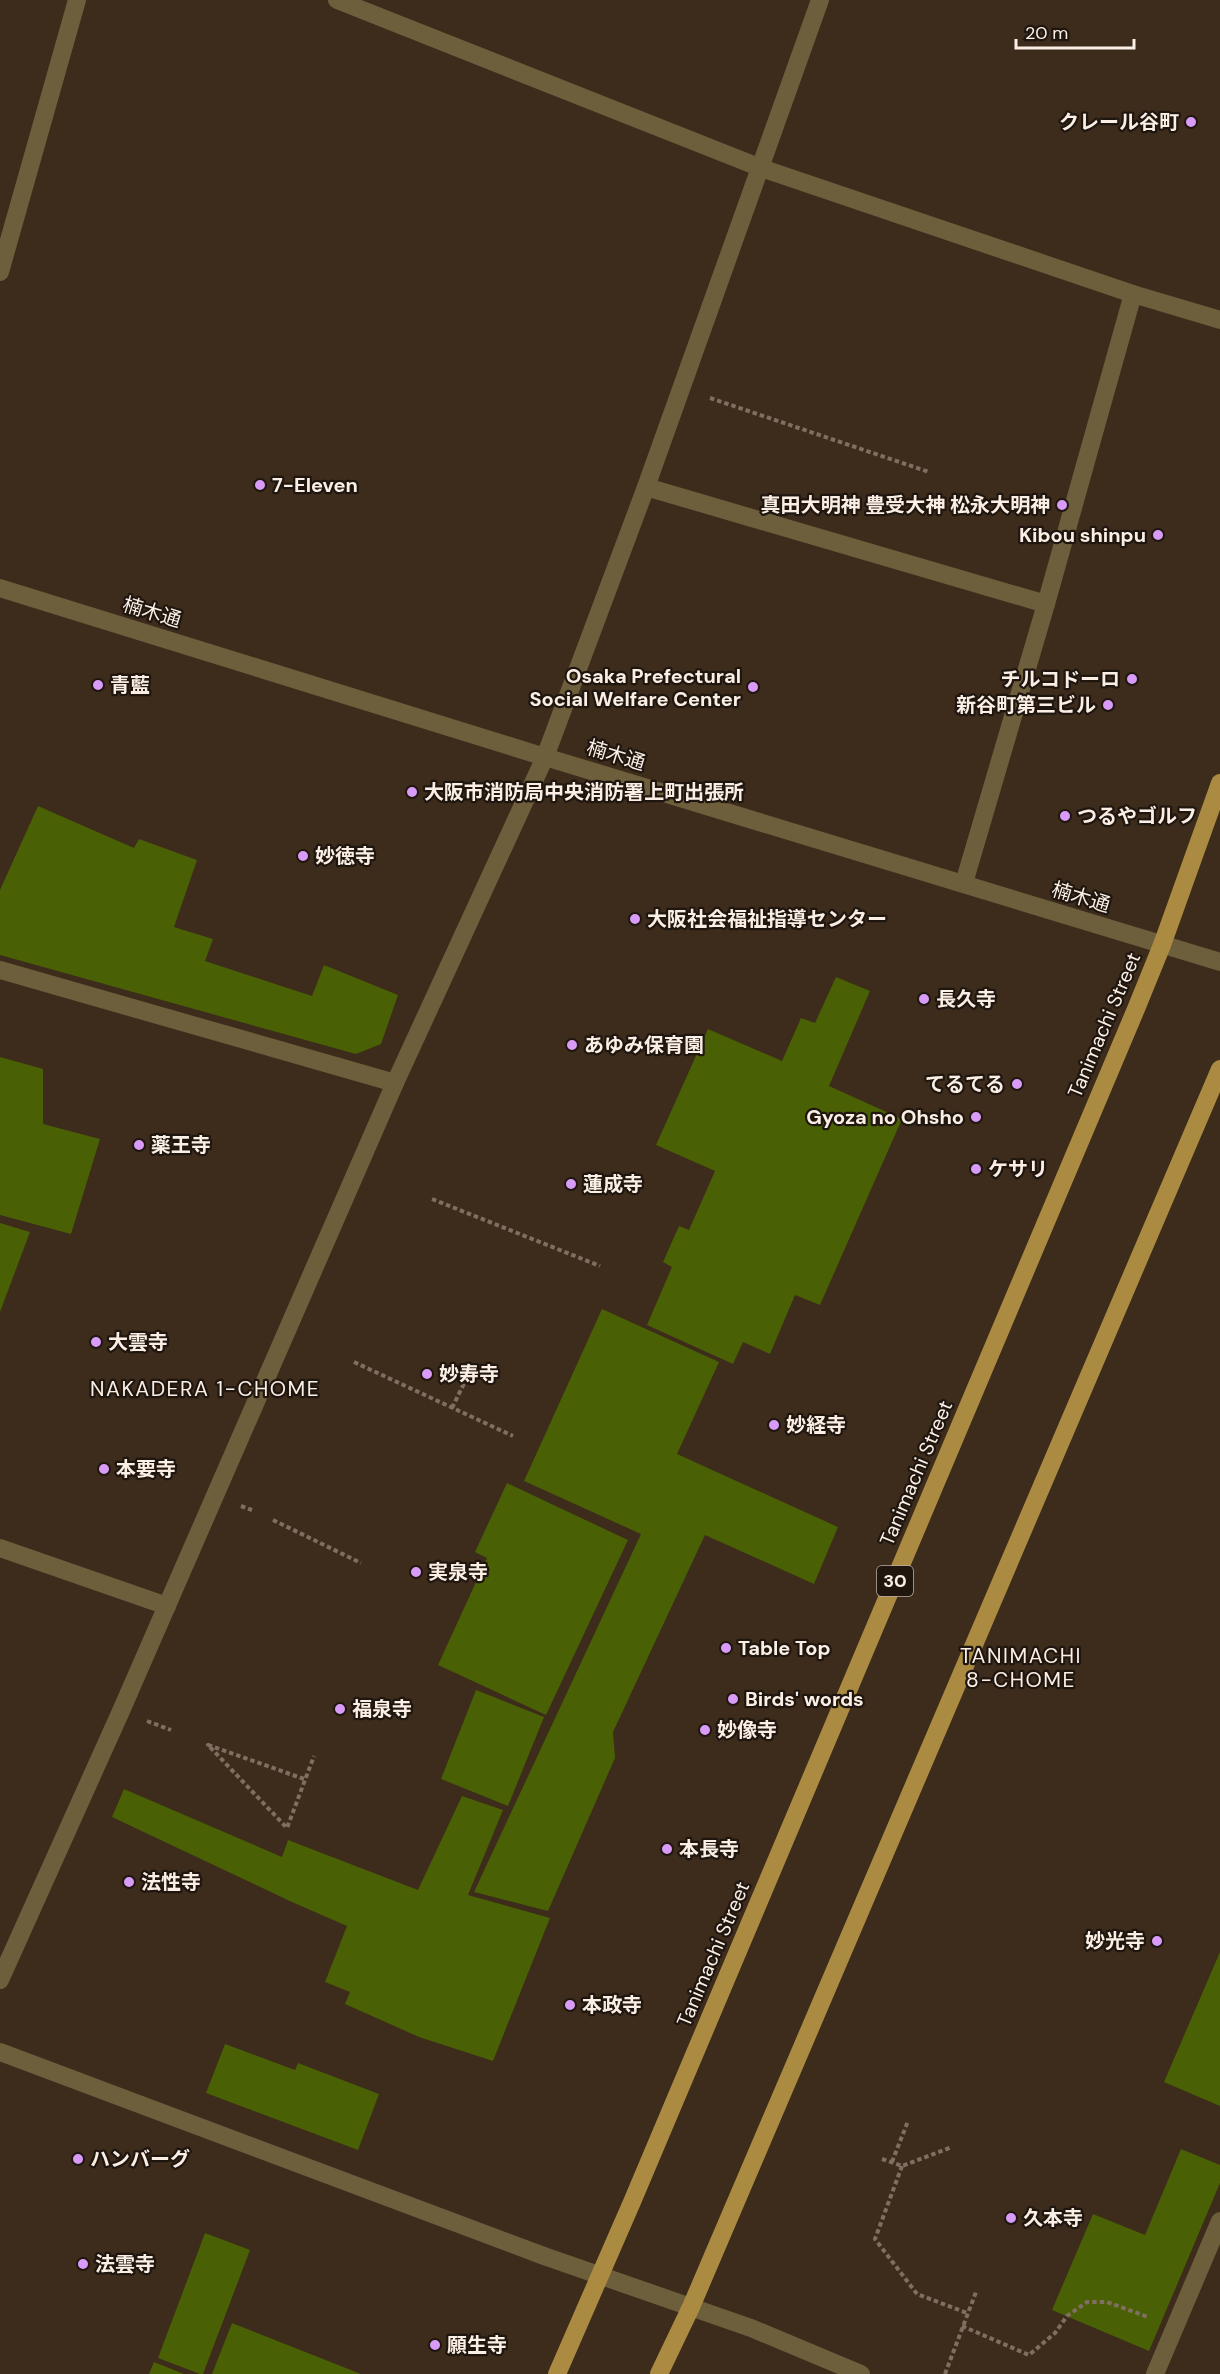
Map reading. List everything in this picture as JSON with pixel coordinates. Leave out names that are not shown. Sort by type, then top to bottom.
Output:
[{"type":"main road","name":"Tanimachi Street","points":[[556,2374],[601,2276],[1162,945],[1220,783]]},
{"type":"main road","points":[[659,2374],[691,2307],[1220,1069]]},
{"type":"street","points":[[0,272],[77,0]]},
{"type":"street","points":[[337,0],[761,168],[1133,294],[1220,320]]},
{"type":"street","points":[[0,1980],[167,1606],[395,1083],[545,757],[646,487],[820,0]]},
{"type":"street","points":[[964,883],[1133,294]]},
{"type":"street","points":[[646,487],[1046,603]]},
{"type":"street","name":"楠木通","points":[[0,588],[545,757],[1220,962]]},
{"type":"street","points":[[0,970],[395,1083]]},
{"type":"street","points":[[0,1548],[167,1606]]},
{"type":"street","points":[[0,2052],[544,2256],[751,2328],[861,2374]]},
{"type":"street","points":[[1155,2374],[1220,2221]]},
{"type":"path","points":[[681,388],[928,472]]},
{"type":"path","points":[[432,1199],[600,1266]]},
{"type":"path","points":[[452,1408],[475,1361]]},
{"type":"path","points":[[354,1362],[513,1436]]},
{"type":"path","points":[[273,1520],[361,1563]]},
{"type":"path","points":[[304,1779],[208,1745],[287,1828],[314,1756]]},
{"type":"path","points":[[892,2162],[908,2121]]},
{"type":"path","points":[[882,2159],[902,2166],[952,2147]]},
{"type":"path","points":[[902,2166],[875,2239],[917,2294],[967,2313]]},
{"type":"path","points":[[945,2374],[976,2292]]},
{"type":"path","points":[[962,2326],[1029,2355],[1055,2333],[1067,2316],[1087,2302],[1107,2302],[1174,2328]]},
{"type":"green space","points":[[38,806],[134,848],[139,839],[197,860],[174,927],[213,939],[205,961],[312,996],[324,965],[398,995],[381,1044],[356,1054],[0,955],[0,890]]},
{"type":"green space","points":[[836,977],[870,991],[829,1086],[902,1119],[820,1305],[795,1295],[770,1354],[743,1342],[733,1364],[647,1325],[672,1267],[663,1262],[679,1226],[689,1230],[715,1171],[656,1145],[708,1029],[782,1061],[801,1018],[815,1023]]},
{"type":"green space","points":[[0,1057],[43,1069],[43,1124],[100,1139],[71,1234],[0,1215]]},
{"type":"green space","points":[[0,1223],[30,1232],[0,1312]]},
{"type":"green space","points":[[602,1309],[719,1362],[677,1454],[838,1527],[814,1584],[705,1535],[613,1732],[615,1758],[548,1911],[474,1892],[641,1534],[524,1481]]},
{"type":"green space","points":[[507,1483],[628,1540],[546,1715],[438,1665],[487,1558],[475,1552]]},
{"type":"green space","points":[[476,1690],[544,1717],[508,1806],[441,1779]]},
{"type":"green space","points":[[124,1789],[282,1857],[288,1840],[418,1890],[462,1796],[503,1810],[468,1895],[550,1918],[493,2061],[419,2037],[345,2004],[350,1992],[325,1982],[347,1926],[112,1817]]},
{"type":"green space","points":[[1220,1952],[1220,2106],[1164,2082]]},
{"type":"green space","points":[[225,2044],[295,2070],[298,2063],[379,2094],[358,2150],[206,2093]]},
{"type":"green space","points":[[1181,2149],[1220,2165],[1220,2183],[1149,2351],[1052,2310],[1093,2214],[1145,2235]]},
{"type":"green space","points":[[205,2233],[250,2250],[203,2374],[200,2374],[158,2358]]},
{"type":"green space","points":[[232,2323],[361,2374],[212,2374]]},
{"type":"green space","points":[[154,2362],[184,2374],[149,2374]]},
{"type":"place","name":"クレール谷町","points":[[1191,122]]},
{"type":"place","name":"7-Eleven","points":[[260,485]]},
{"type":"place","name":"真田大明神 豊受大神 松永大明神","points":[[1062,505]]},
{"type":"place","name":"Kibou shinpu","points":[[1158,535]]},
{"type":"place","name":"チルコドーロ","points":[[1132,679]]},
{"type":"place","name":"青藍","points":[[98,685]]},
{"type":"place","name":"Osaka Prefectural Social Welfare Center","points":[[753,687]]},
{"type":"place","name":"新谷町第三ビル","points":[[1108,705]]},
{"type":"place","name":"大阪市消防局中央消防署上町出張所","points":[[412,792]]},
{"type":"place","name":"つるやゴルフ","points":[[1065,816]]},
{"type":"place","name":"妙徳寺","points":[[303,856]]},
{"type":"place","name":"大阪社会福祉指導センター","points":[[635,919]]},
{"type":"place","name":"長久寺","points":[[924,999]]},
{"type":"place","name":"あゆみ保育園","points":[[572,1045]]},
{"type":"place","name":"てるてる","points":[[1017,1084]]},
{"type":"place","name":"Gyoza no Ohsho","points":[[976,1117]]},
{"type":"place","name":"薬王寺","points":[[139,1145]]},
{"type":"place","name":"ケサリ","points":[[976,1169]]},
{"type":"place","name":"蓮成寺","points":[[571,1184]]},
{"type":"place","name":"大雲寺","points":[[96,1342]]},
{"type":"place","name":"妙寿寺","points":[[427,1374]]},
{"type":"place","name":"妙経寺","points":[[774,1425]]},
{"type":"place","name":"本要寺","points":[[104,1469]]},
{"type":"place","name":"実泉寺","points":[[416,1572]]},
{"type":"place","name":"Table Top","points":[[726,1648]]},
{"type":"place","name":"Birds' words","points":[[733,1699]]},
{"type":"place","name":"福泉寺","points":[[340,1709]]},
{"type":"place","name":"妙像寺","points":[[705,1730]]},
{"type":"place","name":"本長寺","points":[[667,1849]]},
{"type":"place","name":"法性寺","points":[[129,1882]]},
{"type":"place","name":"妙光寺","points":[[1157,1941]]},
{"type":"place","name":"本政寺","points":[[570,2005]]},
{"type":"place","name":"ハンバーグ","points":[[78,2159]]},
{"type":"place","name":"久本寺","points":[[1011,2218]]},
{"type":"place","name":"法雲寺","points":[[83,2264]]},
{"type":"place","name":"願生寺","points":[[435,2345]]},
{"type":"district","name":"NAKADERA 1-CHOME","points":[[205,1389]]},
{"type":"district","name":"TANIMACHI 8-CHOME","points":[[1021,1668]]}]
